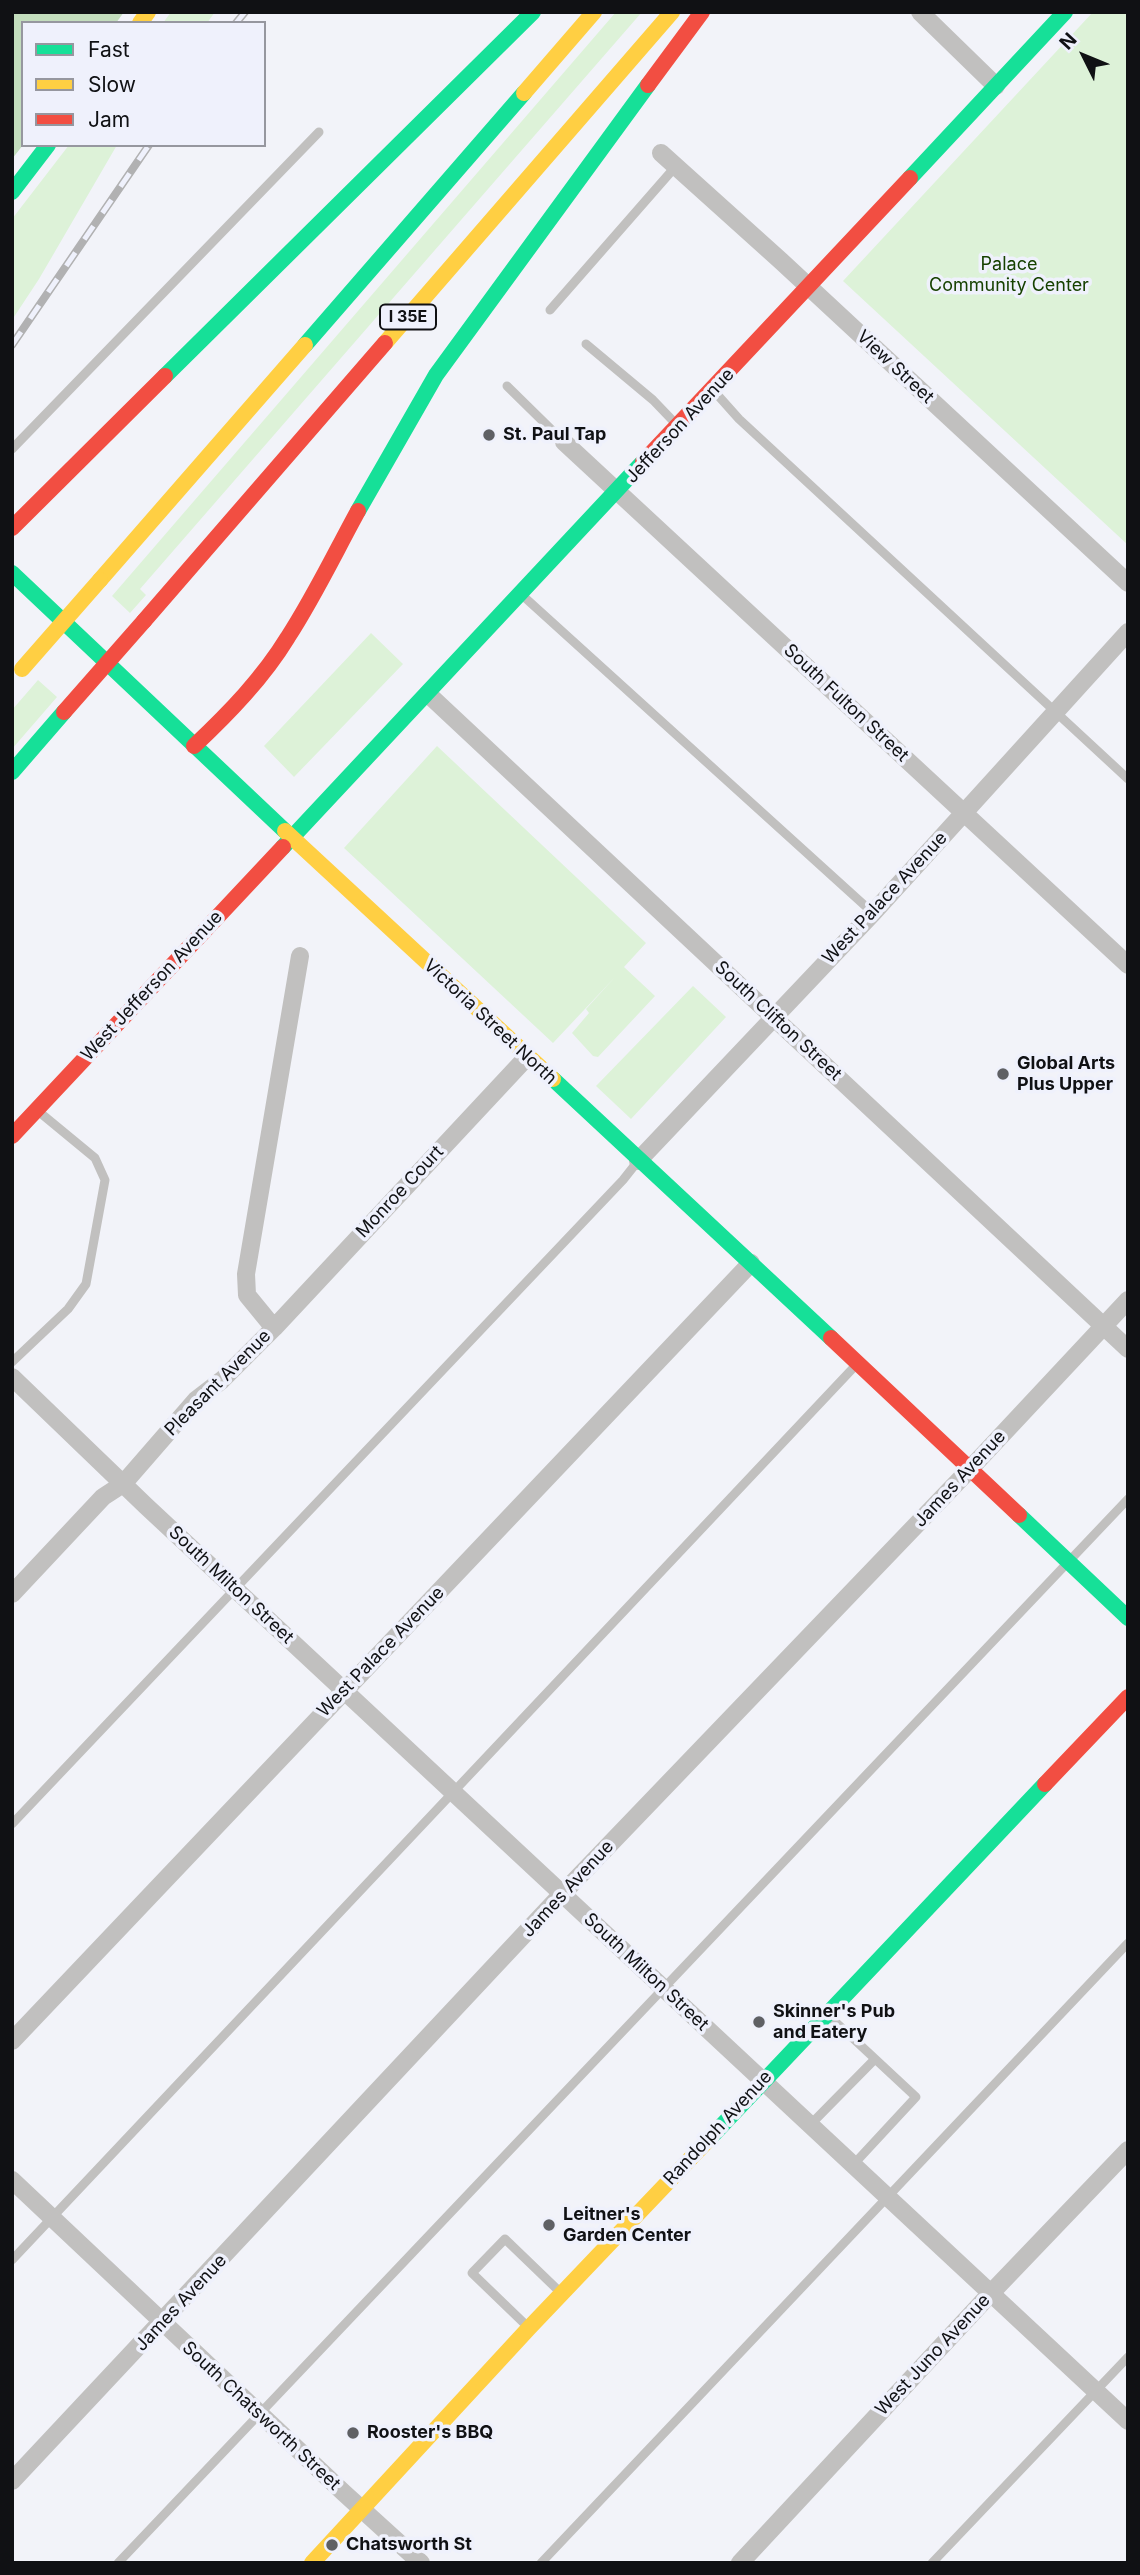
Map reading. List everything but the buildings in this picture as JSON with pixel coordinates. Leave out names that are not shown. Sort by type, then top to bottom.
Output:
[{"type":"main road","points":[[12,528],[533,12]]},
{"type":"main road","points":[[17,675],[594,12]]},
{"type":"main road","name":"I 35E","points":[[12,772],[672,12]]},
{"type":"main road","points":[[194,746],[228,714],[275,656],[399,436],[436,376],[702,12]]},
{"type":"main road","name":"Jefferson Avenue","points":[[291,837],[619,492],[1065,12]]},
{"type":"main road","points":[[12,192],[46,147]]},
{"type":"main road","name":"Victoria Street North","points":[[12,573],[1128,1618]]},
{"type":"main road","name":"West Jefferson Avenue","points":[[12,1136],[291,837]]},
{"type":"main road","name":"Randolph Avenue","points":[[312,2563],[529,2328],[1128,1697]]},
{"type":"street","points":[[920,12],[996,86]]},
{"type":"street","name":"View Street","points":[[661,153],[1128,583]]},
{"type":"street","name":"South Fulton Street","points":[[564,442],[1128,965]]},
{"type":"street","name":"West Palace Avenue","points":[[638,1161],[873,913],[1128,632]]},
{"type":"street","name":"South Clifton Street","points":[[428,694],[1128,1349]]},
{"type":"street","name":"Pleasant Avenue","points":[[12,1594],[103,1497],[123,1484],[195,1400],[222,1380],[274,1328],[247,1295],[246,1274],[300,956]]},
{"type":"street","name":"Monroe Court","points":[[274,1328],[527,1057]]},
{"type":"street","name":"West Palace Avenue","points":[[12,2041],[751,1264]]},
{"type":"street","name":"James Avenue","points":[[12,2481],[163,2323],[562,1894],[969,1470],[1128,1300]]},
{"type":"street","name":"South Milton Street","points":[[12,1377],[123,1484],[1128,2421]]},
{"type":"street","name":"West Juno Avenue","points":[[740,2563],[990,2293],[1128,2150]]},
{"type":"street","name":"South Chatsworth Street","points":[[12,2180],[421,2563]]},
{"type":"lane","points":[[12,449],[319,132]]},
{"type":"lane","points":[[550,310],[676,166]]},
{"type":"lane","points":[[586,344],[653,400],[679,427]]},
{"type":"lane","points":[[507,386],[564,442]]},
{"type":"lane","points":[[713,389],[739,419],[1128,779]]},
{"type":"lane","points":[[521,594],[873,913]]},
{"type":"lane","points":[[12,1362],[68,1309],[86,1284],[104,1180],[95,1158],[37,1110]]},
{"type":"lane","points":[[12,1824],[638,1161]]},
{"type":"lane","points":[[12,2260],[857,1364]]},
{"type":"lane","points":[[118,2563],[1128,1499]]},
{"type":"lane","points":[[541,2563],[1128,1944]]},
{"type":"lane","points":[[826,2014],[916,2097],[853,2165]]},
{"type":"lane","points":[[810,2125],[875,2059]]},
{"type":"lane","points":[[529,2328],[471,2273],[505,2239],[562,2294]]},
{"type":"lane","points":[[932,2563],[1128,2357]]},
{"type":"green space","points":[[12,12],[124,12],[117,21],[21,21],[21,147],[12,159]]},
{"type":"green space","points":[[171,12],[215,12],[208,21],[164,21]]},
{"type":"green space","points":[[616,12],[642,12],[140,589],[146,595],[130,613],[112,596]]},
{"type":"green space","name":"Palace Community Center","points":[[1093,12],[1128,12],[1128,545],[843,281]]},
{"type":"green space","points":[[67,147],[116,147],[12,320],[12,219]]},
{"type":"green space","points":[[371,633],[403,664],[294,777],[264,746]]},
{"type":"green space","points":[[38,680],[57,697],[12,749],[12,710]]},
{"type":"green space","points":[[437,746],[646,943],[624,967],[655,996],[598,1057],[593,1056],[572,1033],[589,1013],[586,1009],[615,977],[553,1043],[344,848]]},
{"type":"green space","points":[[693,986],[726,1017],[631,1119],[596,1086]]},
{"type":"railway","points":[[238,21],[245,12]]},
{"type":"railway","points":[[12,345],[148,147]]},
{"type":"traffic: fast","points":[[165,376],[533,12]]},
{"type":"traffic: fast","points":[[910,178],[1065,12]]},
{"type":"traffic: fast","points":[[358,511],[436,375],[648,85]]},
{"type":"traffic: fast","points":[[305,345],[524,93]]},
{"type":"traffic: fast","points":[[12,192],[46,147]]},
{"type":"traffic: fast","points":[[283,847],[643,462]]},
{"type":"traffic: fast","points":[[12,573],[285,831]]},
{"type":"traffic: fast","points":[[12,772],[64,712]]},
{"type":"traffic: fast","points":[[553,1079],[831,1338]]},
{"type":"traffic: fast","points":[[1019,1515],[1128,1618]]},
{"type":"traffic: fast","points":[[711,2137],[1045,1784]]},
{"type":"traffic: slow","points":[[141,21],[148,12]]},
{"type":"traffic: slow","points":[[524,93],[594,12]]},
{"type":"traffic: slow","points":[[385,343],[672,12]]},
{"type":"traffic: slow","points":[[100,580],[305,345]]},
{"type":"traffic: slow","points":[[22,669],[100,580]]},
{"type":"traffic: slow","points":[[285,831],[553,1079]]},
{"type":"traffic: slow","points":[[312,2563],[529,2328],[711,2137]]},
{"type":"traffic: jam","points":[[648,85],[702,12]]},
{"type":"traffic: jam","points":[[643,462],[910,178]]},
{"type":"traffic: jam","points":[[144,621],[385,343]]},
{"type":"traffic: jam","points":[[12,528],[165,376]]},
{"type":"traffic: jam","points":[[194,746],[268,667],[307,606],[358,511]]},
{"type":"traffic: jam","points":[[64,712],[144,621]]},
{"type":"traffic: jam","points":[[12,1136],[283,847]]},
{"type":"traffic: jam","points":[[831,1338],[1019,1515]]},
{"type":"traffic: jam","points":[[1045,1784],[1128,1697]]},
{"type":"place","name":"St. Paul Tap","points":[[489,435]]},
{"type":"place","name":"Global Arts Plus Upper","points":[[1003,1074]]},
{"type":"place","name":"Skinner's Pub and Eatery","points":[[759,2022]]},
{"type":"place","name":"Leitner's Garden Center","points":[[549,2225]]},
{"type":"place","name":"Rooster's BBQ","points":[[353,2433]]},
{"type":"place","name":"Chatsworth St","points":[[332,2545]]}]
